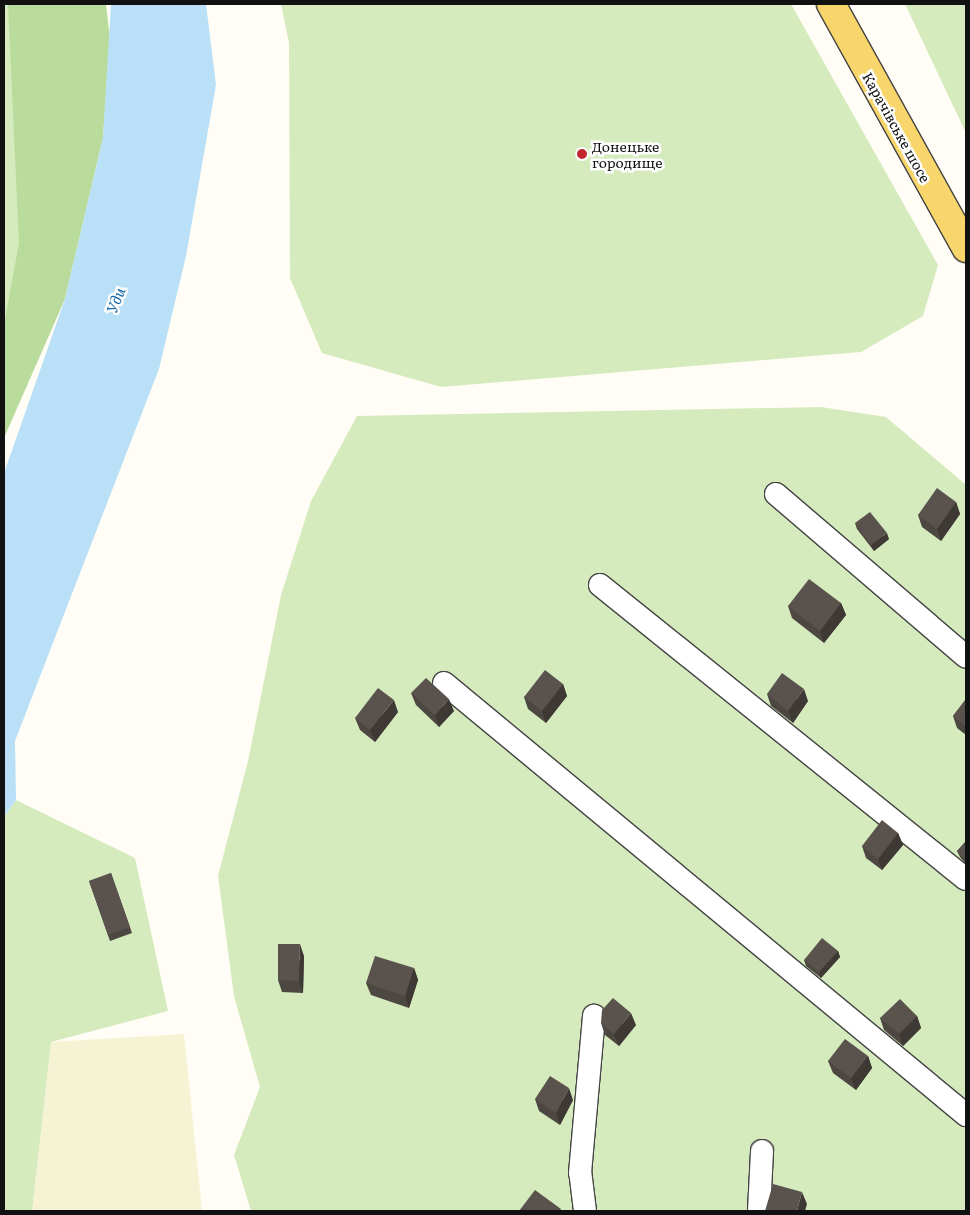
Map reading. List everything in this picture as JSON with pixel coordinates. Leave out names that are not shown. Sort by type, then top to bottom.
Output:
[{"type":"main road","name":"Карачівське шосе","points":[[830,4],[966,248]]},
{"type":"street","points":[[776,494],[966,657]]},
{"type":"street","points":[[600,585],[966,880]]},
{"type":"street","points":[[444,683],[966,1115]]},
{"type":"street","points":[[585,1211],[580,1173],[594,1016]]},
{"type":"street","points":[[760,1211],[762,1151]]},
{"type":"shaded area","points":[[184,1034],[202,1211],[32,1211],[51,1042]]},
{"type":"green space","points":[[4,4],[35,4],[56,292],[4,436]]},
{"type":"green space","points":[[8,4],[106,4],[110,39],[103,138],[65,299],[4,438],[4,325],[19,243]]},
{"type":"green space","name":"Донецьке городище","points":[[281,4],[791,4],[938,265],[923,316],[861,352],[441,387],[322,353],[290,278],[289,43]]},
{"type":"green space","points":[[905,4],[966,4],[966,133]]},
{"type":"green space","points":[[821,407],[886,417],[966,485],[966,1211],[251,1211],[234,1155],[260,1087],[234,996],[218,876],[248,761],[281,595],[311,501],[357,416]]},
{"type":"green space","points":[[16,800],[135,858],[168,1011],[51,1042],[32,1211],[4,1211],[4,817]]},
{"type":"water","name":"Уди","points":[[111,4],[206,4],[216,85],[186,256],[159,369],[15,741],[16,800],[4,817],[4,473],[65,299],[103,138]]},
{"type":"building","points":[[937,488],[956,502],[937,529],[918,515]]},
{"type":"building","points":[[870,512],[887,533],[871,545],[855,523]]},
{"type":"building","points":[[809,579],[841,603],[820,631],[788,606]]},
{"type":"building","points":[[545,670],[563,684],[542,711],[524,697]]},
{"type":"building","points":[[782,673],[804,689],[788,711],[767,694]]},
{"type":"building","points":[[426,678],[449,699],[435,715],[411,693]]},
{"type":"building","points":[[378,688],[394,700],[370,730],[355,718]]},
{"type":"building","points":[[966,699],[966,727],[953,716]]},
{"type":"building","points":[[882,820],[898,833],[878,859],[862,846]]},
{"type":"building","points":[[966,841],[966,860],[957,851]]},
{"type":"building","points":[[111,873],[130,927],[108,935],[89,881]]},
{"type":"building","points":[[822,938],[838,951],[819,972],[804,960]]},
{"type":"building","points":[[278,944],[300,944],[299,981],[278,980]]},
{"type":"building","points":[[375,956],[414,968],[405,996],[366,983]]},
{"type":"building","points":[[613,998],[631,1013],[614,1034],[601,1023],[602,1010]]},
{"type":"building","points":[[900,999],[917,1016],[899,1034],[880,1018]]},
{"type":"building","points":[[845,1039],[868,1056],[851,1078],[828,1061]]},
{"type":"building","points":[[550,1076],[569,1088],[556,1113],[535,1099]]},
{"type":"building","points":[[773,1184],[802,1192],[797,1211],[765,1211]]},
{"type":"building","points":[[535,1190],[561,1209],[560,1211],[519,1211]]},
{"type":"place","name":"Донецьке городище","points":[[582,154]]}]
